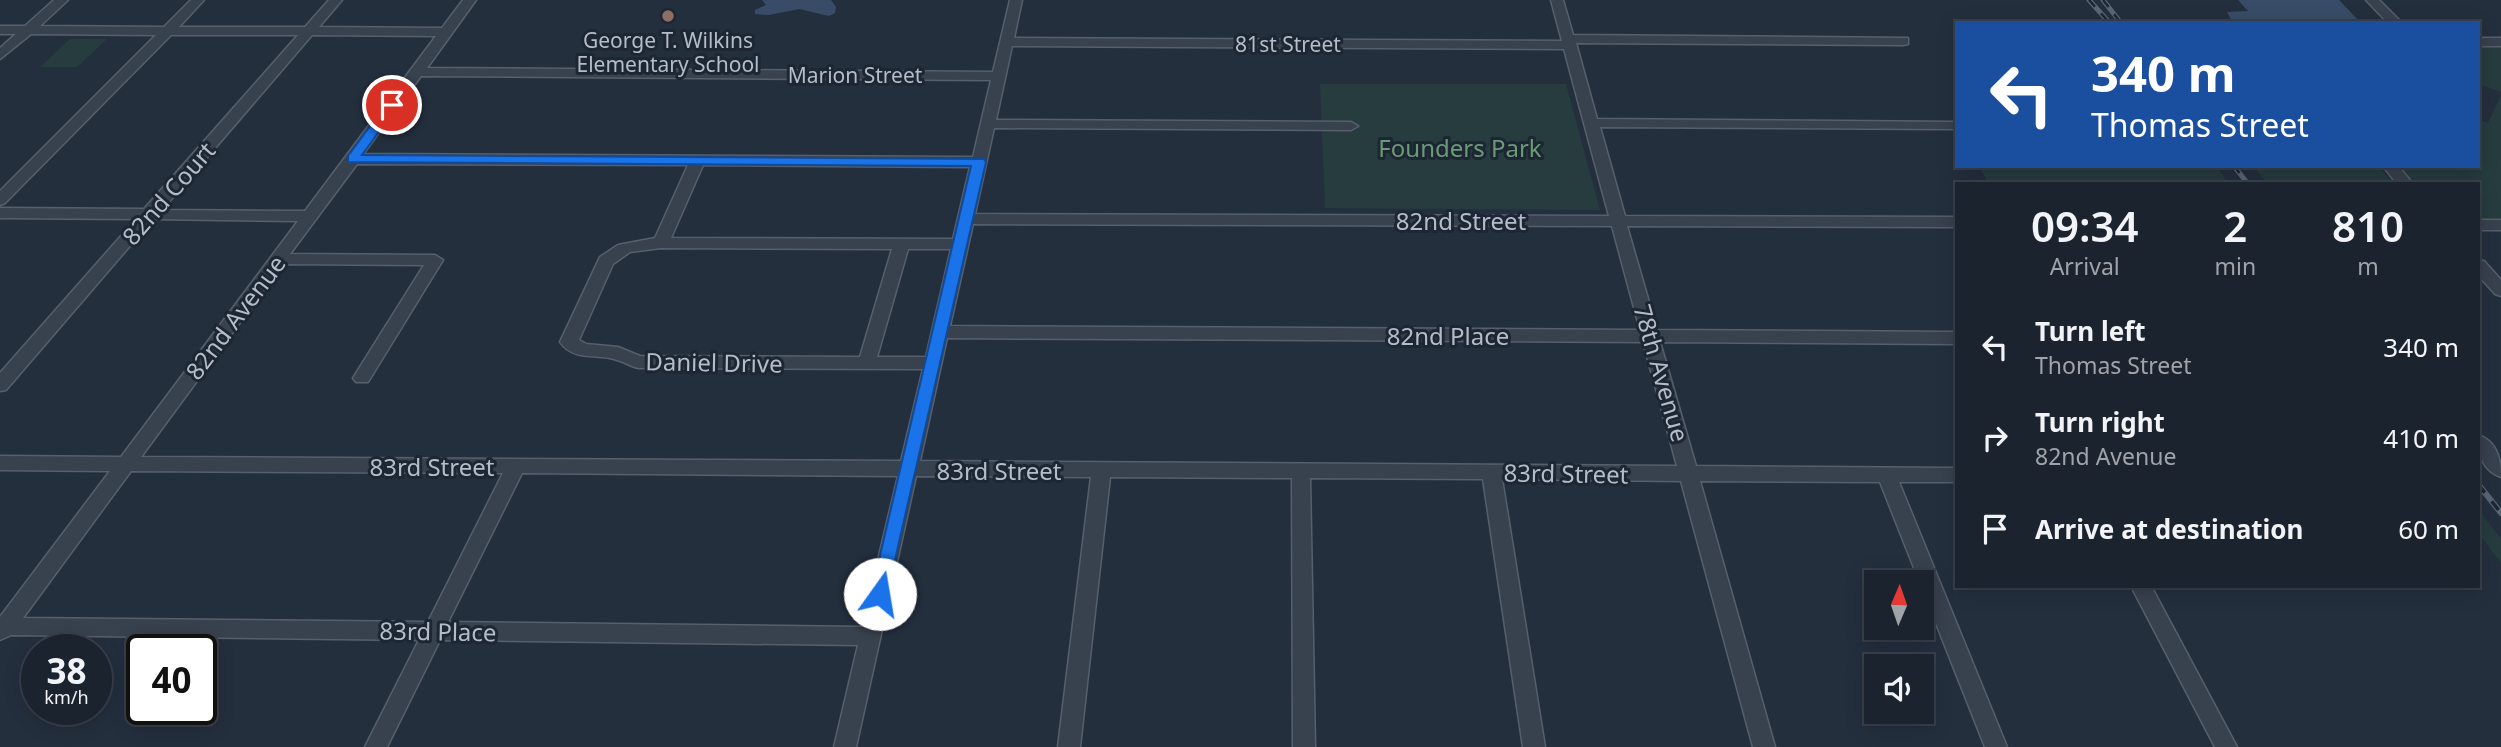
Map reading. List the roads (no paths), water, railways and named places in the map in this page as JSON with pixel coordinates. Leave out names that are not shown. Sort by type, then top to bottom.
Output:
[{"type":"street","points":[[0,55],[62,0]]},
{"type":"street","points":[[0,200],[198,0]]},
{"type":"street","name":"82nd Court","points":[[0,385],[336,0]]},
{"type":"street","name":"82nd Avenue","points":[[2,630],[470,0]]},
{"type":"street","points":[[845,747],[1016,0]]},
{"type":"street","name":"78th Avenue","points":[[1557,0],[1765,747]]},
{"type":"street","points":[[2372,0],[2394,21]]},
{"type":"street","points":[[0,30],[446,32]]},
{"type":"street","name":"81st Street","points":[[1006,43],[1903,41]]},
{"type":"street","points":[[2480,42],[2501,42]]},
{"type":"street","name":"Marion Street","points":[[417,72],[999,76]]},
{"type":"street","points":[[1590,123],[1953,125]]},
{"type":"street","points":[[988,124],[1351,126]]},
{"type":"street","points":[[352,159],[979,162]]},
{"type":"street","points":[[697,161],[661,243],[960,244]]},
{"type":"street","points":[[2392,168],[2404,182]]},
{"type":"street","points":[[0,213],[310,216]]},
{"type":"street","name":"82nd Street","points":[[966,219],[1955,222]]},
{"type":"street","points":[[2480,225],[2501,225]]},
{"type":"street","name":"Daniel Drive","points":[[661,243],[631,246],[610,256],[569,342],[583,350],[618,353],[638,362],[933,363]]},
{"type":"street","points":[[867,363],[901,244]]},
{"type":"street","points":[[278,259],[435,260],[362,379]]},
{"type":"street","points":[[2480,267],[2501,290]]},
{"type":"street","name":"82nd Place","points":[[940,332],[1955,338]]},
{"type":"street","points":[[2480,444],[2501,470]]},
{"type":"street","name":"83rd Street","points":[[0,463],[1955,475]]},
{"type":"street","points":[[376,747],[516,466]]},
{"type":"street","points":[[1069,747],[1101,470]]},
{"type":"street","points":[[1301,472],[1304,747]]},
{"type":"street","points":[[1491,472],[1534,747]]},
{"type":"street","points":[[1886,474],[1996,747]]},
{"type":"street","points":[[2142,588],[2226,747]]},
{"type":"street","name":"83rd Place","points":[[2,630],[870,636]]},
{"type":"water","points":[[762,0],[831,0],[836,7],[835,13],[829,16],[799,9],[769,15],[755,14],[755,10],[766,5]]},
{"type":"water","points":[[2238,0],[2339,0],[2359,21],[2232,21],[2227,12],[2248,11]]},
{"type":"railway","points":[[2089,0],[2107,20]]},
{"type":"railway","points":[[2103,0],[2119,21]]},
{"type":"railway","points":[[2236,168],[2246,182]]},
{"type":"railway","points":[[2480,487],[2501,513]]},
{"type":"place","name":"George T. Wilkins Elementary School","points":[[668,16]]},
{"type":"park label","name":"Founders Park","points":[[1460,147]]}]
